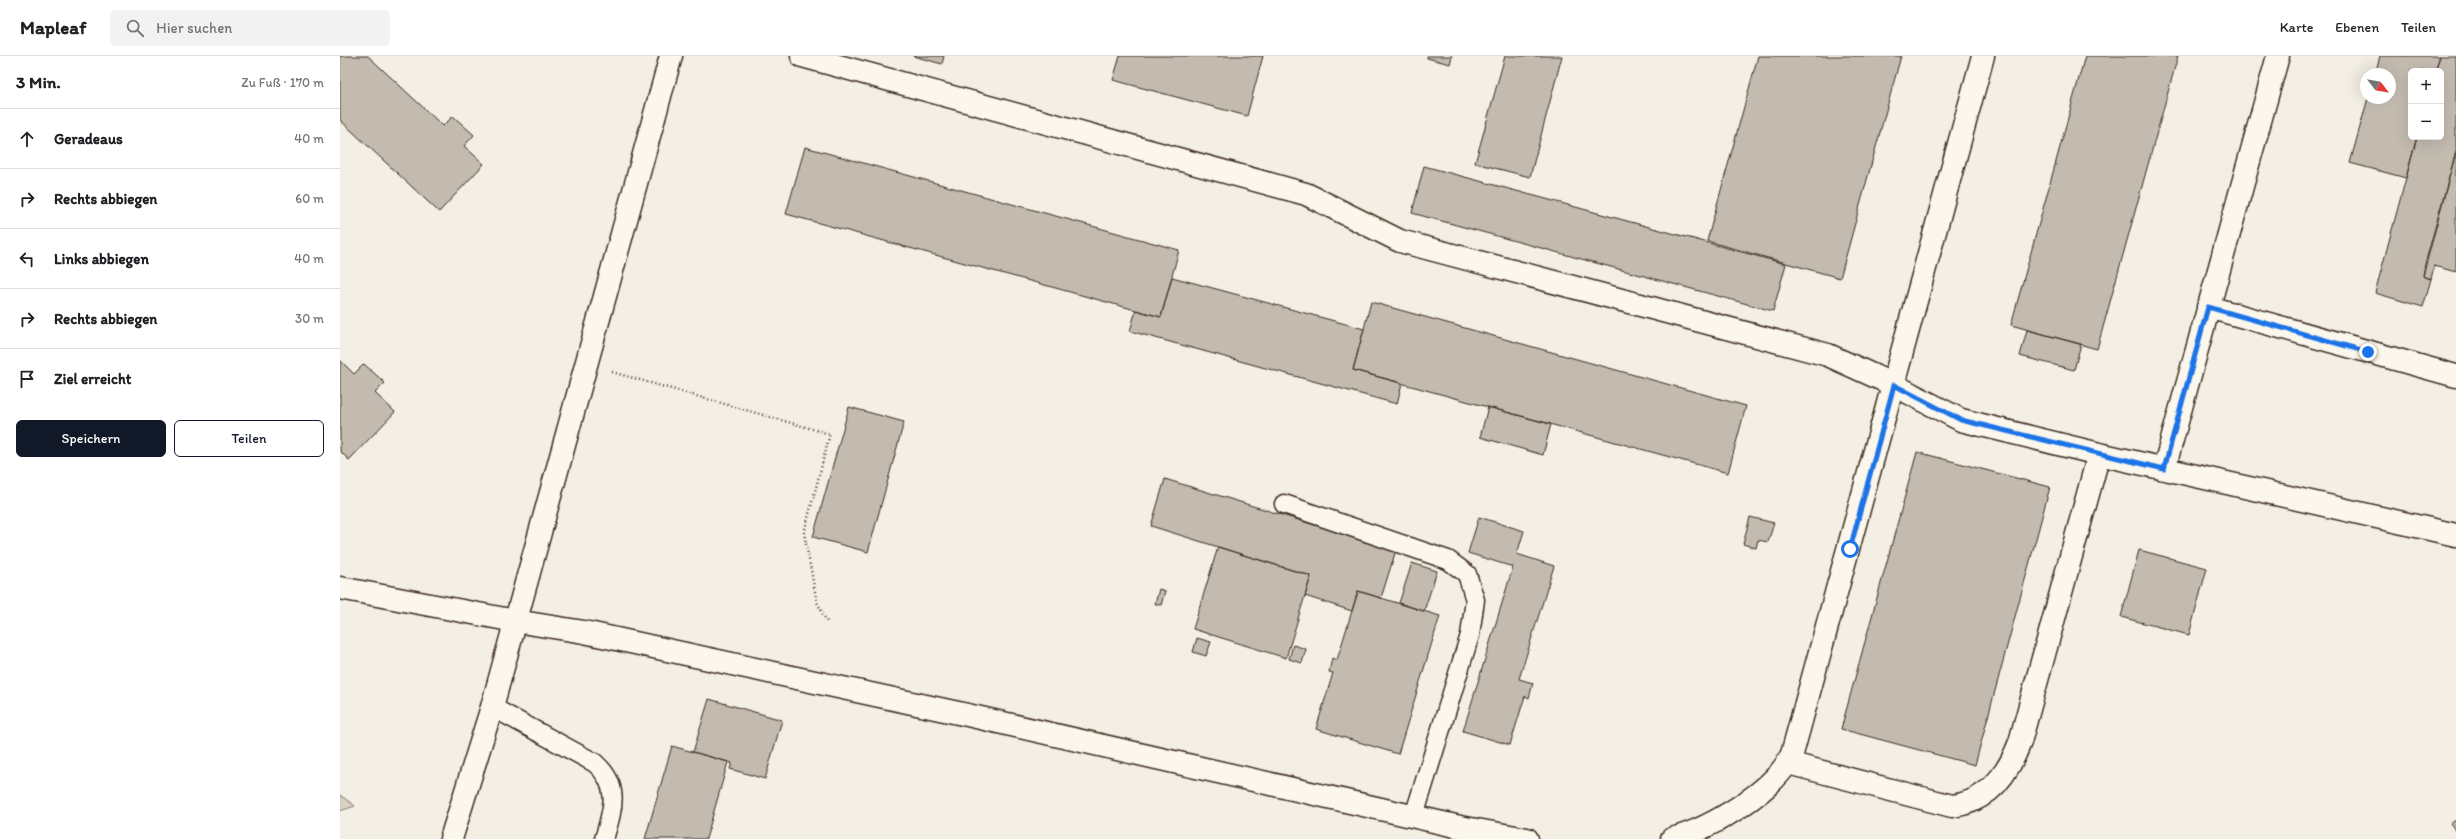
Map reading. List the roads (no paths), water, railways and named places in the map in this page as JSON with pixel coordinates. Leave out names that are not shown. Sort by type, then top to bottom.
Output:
[{"type":"street","points":[[451,839],[492,707],[671,56]]},
{"type":"street","points":[[802,56],[1306,194],[1400,241],[1828,354],[1894,385],[1961,420],[2099,454],[2456,536]]},
{"type":"street","points":[[1672,839],[1709,824],[1752,798],[1770,784],[1788,763],[1801,729],[1983,56]]},
{"type":"street","points":[[2164,469],[2278,56]]},
{"type":"street","points":[[2208,307],[2456,376]]},
{"type":"street","points":[[1788,763],[1952,806],[1978,799],[1990,790],[2012,761],[2020,742],[2099,454]]},
{"type":"street","points":[[340,588],[515,621],[584,632],[902,700],[1414,816],[1527,839]]},
{"type":"lane","points":[[1284,504],[1448,560],[1468,574],[1475,600],[1470,636],[1414,816]]},
{"type":"lane","points":[[492,707],[595,763],[605,772],[613,791],[613,803],[604,839]]}]
